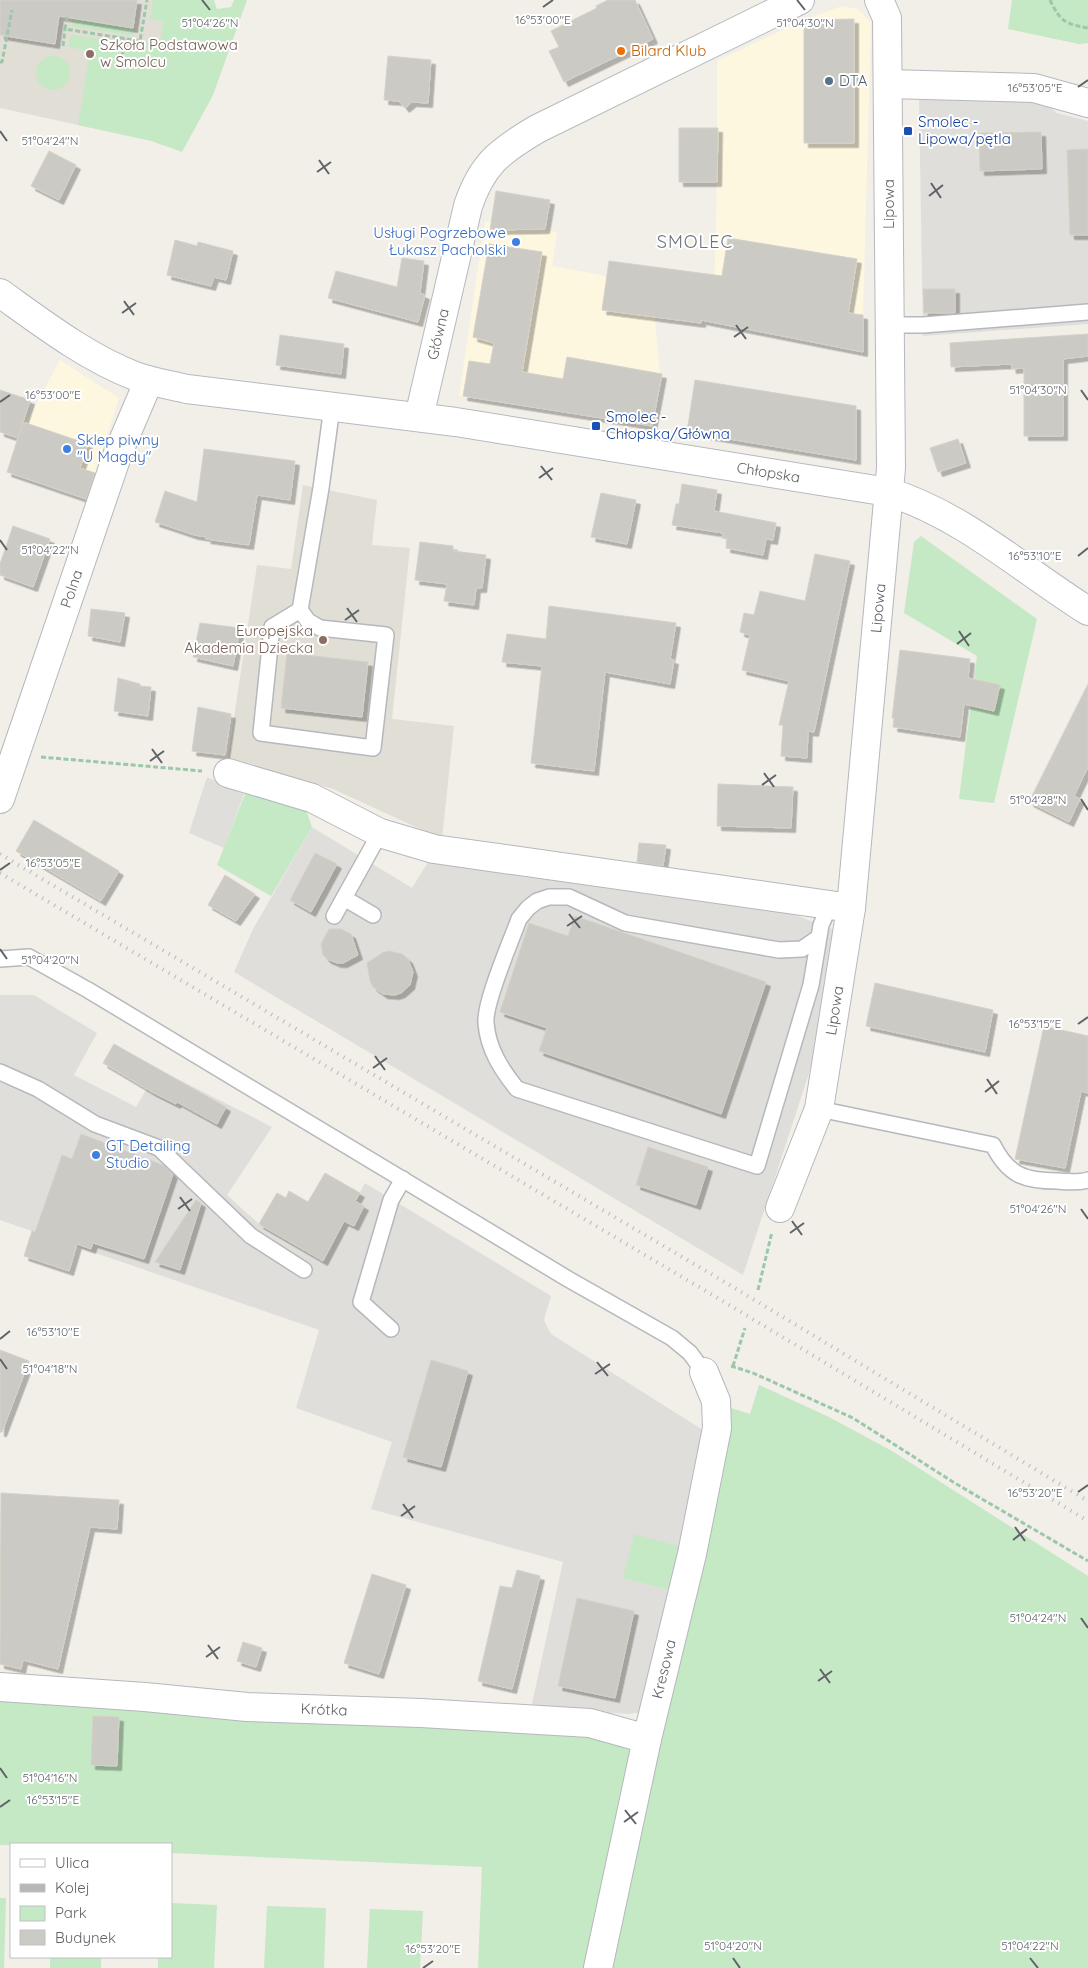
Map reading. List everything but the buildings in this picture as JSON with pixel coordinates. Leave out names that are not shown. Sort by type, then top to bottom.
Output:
[{"type":"street","name":"Główna","points":[[419,417],[468,206],[474,189],[494,159],[510,146],[537,129],[800,0]]},
{"type":"street","name":"Lipowa","points":[[780,1208],[819,1108],[840,906],[891,468],[887,18],[879,0]]},
{"type":"street","points":[[888,84],[1034,88],[1088,103]]},
{"type":"street","points":[[0,293],[82,349],[110,365],[147,380],[187,389],[419,417]]},
{"type":"street","name":"Polna","points":[[0,799],[118,453],[144,392],[147,380]]},
{"type":"street","name":"Chłopska","points":[[419,417],[888,492],[926,506],[985,542],[1088,611]]},
{"type":"street","points":[[228,773],[312,798],[380,833],[434,849],[840,906]]},
{"type":"street","name":"Kresowa","points":[[598,1968],[647,1739],[692,1554],[717,1428],[716,1401],[704,1372]]},
{"type":"street","name":"Krótka","points":[[0,1687],[145,1697],[246,1707],[421,1712],[590,1723],[647,1739]]},
{"type":"lane","points":[[890,325],[924,325],[1088,312]]},
{"type":"lane","points":[[300,610],[272,627],[261,734],[373,748],[386,635],[320,628],[308,621],[300,610],[321,488],[332,407]]},
{"type":"lane","points":[[334,916],[380,833]]},
{"type":"lane","points":[[818,938],[802,949],[779,950],[625,923],[569,898],[549,897],[537,901],[519,919],[487,1006],[485,1022],[491,1045],[500,1068],[517,1089],[757,1166],[811,985],[821,925],[840,906]]},
{"type":"lane","points":[[344,898],[373,915]]},
{"type":"lane","points":[[0,959],[29,957],[88,990],[568,1278],[672,1338],[690,1353],[704,1372]]},
{"type":"lane","points":[[0,1072],[38,1089],[95,1124],[160,1148],[251,1236],[304,1270]]},
{"type":"lane","points":[[819,1108],[993,1145],[1001,1160],[1013,1173],[1036,1181],[1080,1182],[1088,1180]]},
{"type":"lane","points":[[391,1329],[360,1302],[391,1200],[403,1179]]},
{"type":"path","points":[[65,29],[140,41],[147,0]]},
{"type":"path","points":[[1050,0],[1057,15],[1072,25],[1088,28]]},
{"type":"path","points":[[0,62],[2,62],[12,10]]},
{"type":"path","points":[[63,46],[66,17]]},
{"type":"path","points":[[120,69],[125,39]]},
{"type":"path","points":[[38,757],[228,773]]},
{"type":"path","points":[[758,1290],[770,1239],[780,1208]]},
{"type":"path","points":[[733,1366],[745,1328]]},
{"type":"path","points":[[704,1372],[715,1367],[733,1366],[854,1418],[953,1482],[1088,1561]]},
{"type":"shaded area","name":"Szkoła Podstawowa w Smolcu","points":[[0,0],[188,0],[164,146],[152,141],[0,108]]},
{"type":"shaded area","points":[[842,6],[858,9],[871,23],[863,315],[714,292],[717,182],[717,61],[804,20]]},
{"type":"shaded area","points":[[919,97],[1043,101],[1057,113],[1088,121],[1088,324],[923,336]]},
{"type":"shaded area","points":[[485,221],[557,232],[552,266],[656,285],[655,319],[660,374],[567,357],[563,379],[522,373],[517,405],[459,396]]},
{"type":"shaded area","points":[[60,360],[119,398],[95,473],[48,458],[40,483],[7,472],[18,438]]},
{"type":"shaded area","name":"Europejska Akademia Dziecka","points":[[303,485],[377,500],[372,545],[410,548],[392,719],[454,726],[442,839],[333,789],[228,757],[257,565],[291,569]]},
{"type":"shaded area","points":[[207,777],[244,794],[224,848],[189,833]]},
{"type":"shaded area","points":[[312,827],[412,888],[430,859],[793,914],[834,930],[813,1061],[743,1275],[234,972],[253,929]]},
{"type":"shaded area","points":[[0,995],[34,995],[97,1033],[74,1075],[136,1107],[158,1069],[272,1127],[227,1195],[259,1224],[323,1261],[365,1183],[551,1296],[544,1320],[551,1334],[706,1432],[679,1546],[634,1535],[624,1578],[669,1590],[642,1712],[629,1714],[531,1708],[563,1562],[371,1509],[392,1442],[296,1408],[319,1330],[0,1220]]},
{"type":"green space","points":[[153,0],[214,0],[217,9],[231,7],[234,0],[247,0],[213,95],[182,152],[152,141],[78,125],[90,51],[68,47],[70,35],[121,42],[117,69],[123,70],[127,44],[146,46],[148,40],[160,42],[163,21],[150,19]]},
{"type":"green space","points":[[1012,0],[1088,0],[1088,43],[1079,44],[1008,29]]},
{"type":"green space","points":[[73,18],[133,28],[136,29],[136,32],[129,35],[72,26]]},
{"type":"green space","points":[[53,56],[65,61],[70,73],[65,85],[53,90],[41,85],[36,73],[41,61]]},
{"type":"green space","points":[[921,536],[1037,619],[994,803],[959,799],[977,656],[904,613],[914,542]]},
{"type":"green space","points":[[247,789],[306,810],[312,827],[271,896],[217,865]]},
{"type":"green space","points":[[759,1385],[829,1417],[892,1451],[1088,1576],[1088,1968],[607,1968],[681,1648],[731,1408],[750,1414]]},
{"type":"green space","points":[[634,1534],[679,1546],[669,1590],[623,1578]]},
{"type":"green space","points":[[0,1697],[614,1739],[630,1748],[634,1763],[588,1968],[478,1968],[482,1867],[172,1853],[172,1843],[10,1843],[10,1845],[0,1845]]},
{"type":"green space","points":[[0,1898],[6,1898],[4,1968],[0,1968]]},
{"type":"green space","points":[[172,1903],[217,1905],[214,1968],[158,1968],[158,1958],[172,1958]]},
{"type":"green space","points":[[267,1906],[326,1908],[324,1968],[264,1968]]},
{"type":"green space","points":[[370,1909],[423,1911],[420,1968],[367,1968]]},
{"type":"green space","points":[[50,1958],[101,1958],[101,1968],[50,1968]]},
{"type":"railway","points":[[0,854],[728,1284],[1088,1501]]},
{"type":"railway","points":[[0,873],[721,1300],[1088,1521]]},
{"type":"place","name":"Bilard Klub","points":[[621,51]]},
{"type":"place","name":"Szkoła Podstawowa w Smolcu","points":[[90,54]]},
{"type":"place","name":"DTA","points":[[829,81]]},
{"type":"place","name":"Smolec - Lipowa/pętla","points":[[908,131]]},
{"type":"place","name":"Usługi Pogrzebowe Łukasz Pacholski","points":[[516,242]]},
{"type":"place","name":"Smolec - Chłopska/Główna","points":[[596,426]]},
{"type":"place","name":"Sklep piwny \"U Magdy\"","points":[[67,449]]},
{"type":"place","name":"Europejska Akademia Dziecka","points":[[323,640]]},
{"type":"place","name":"GT Detailing Studio","points":[[96,1155]]},
{"type":"district","name":"SMOLEC","points":[[695,242]]}]
